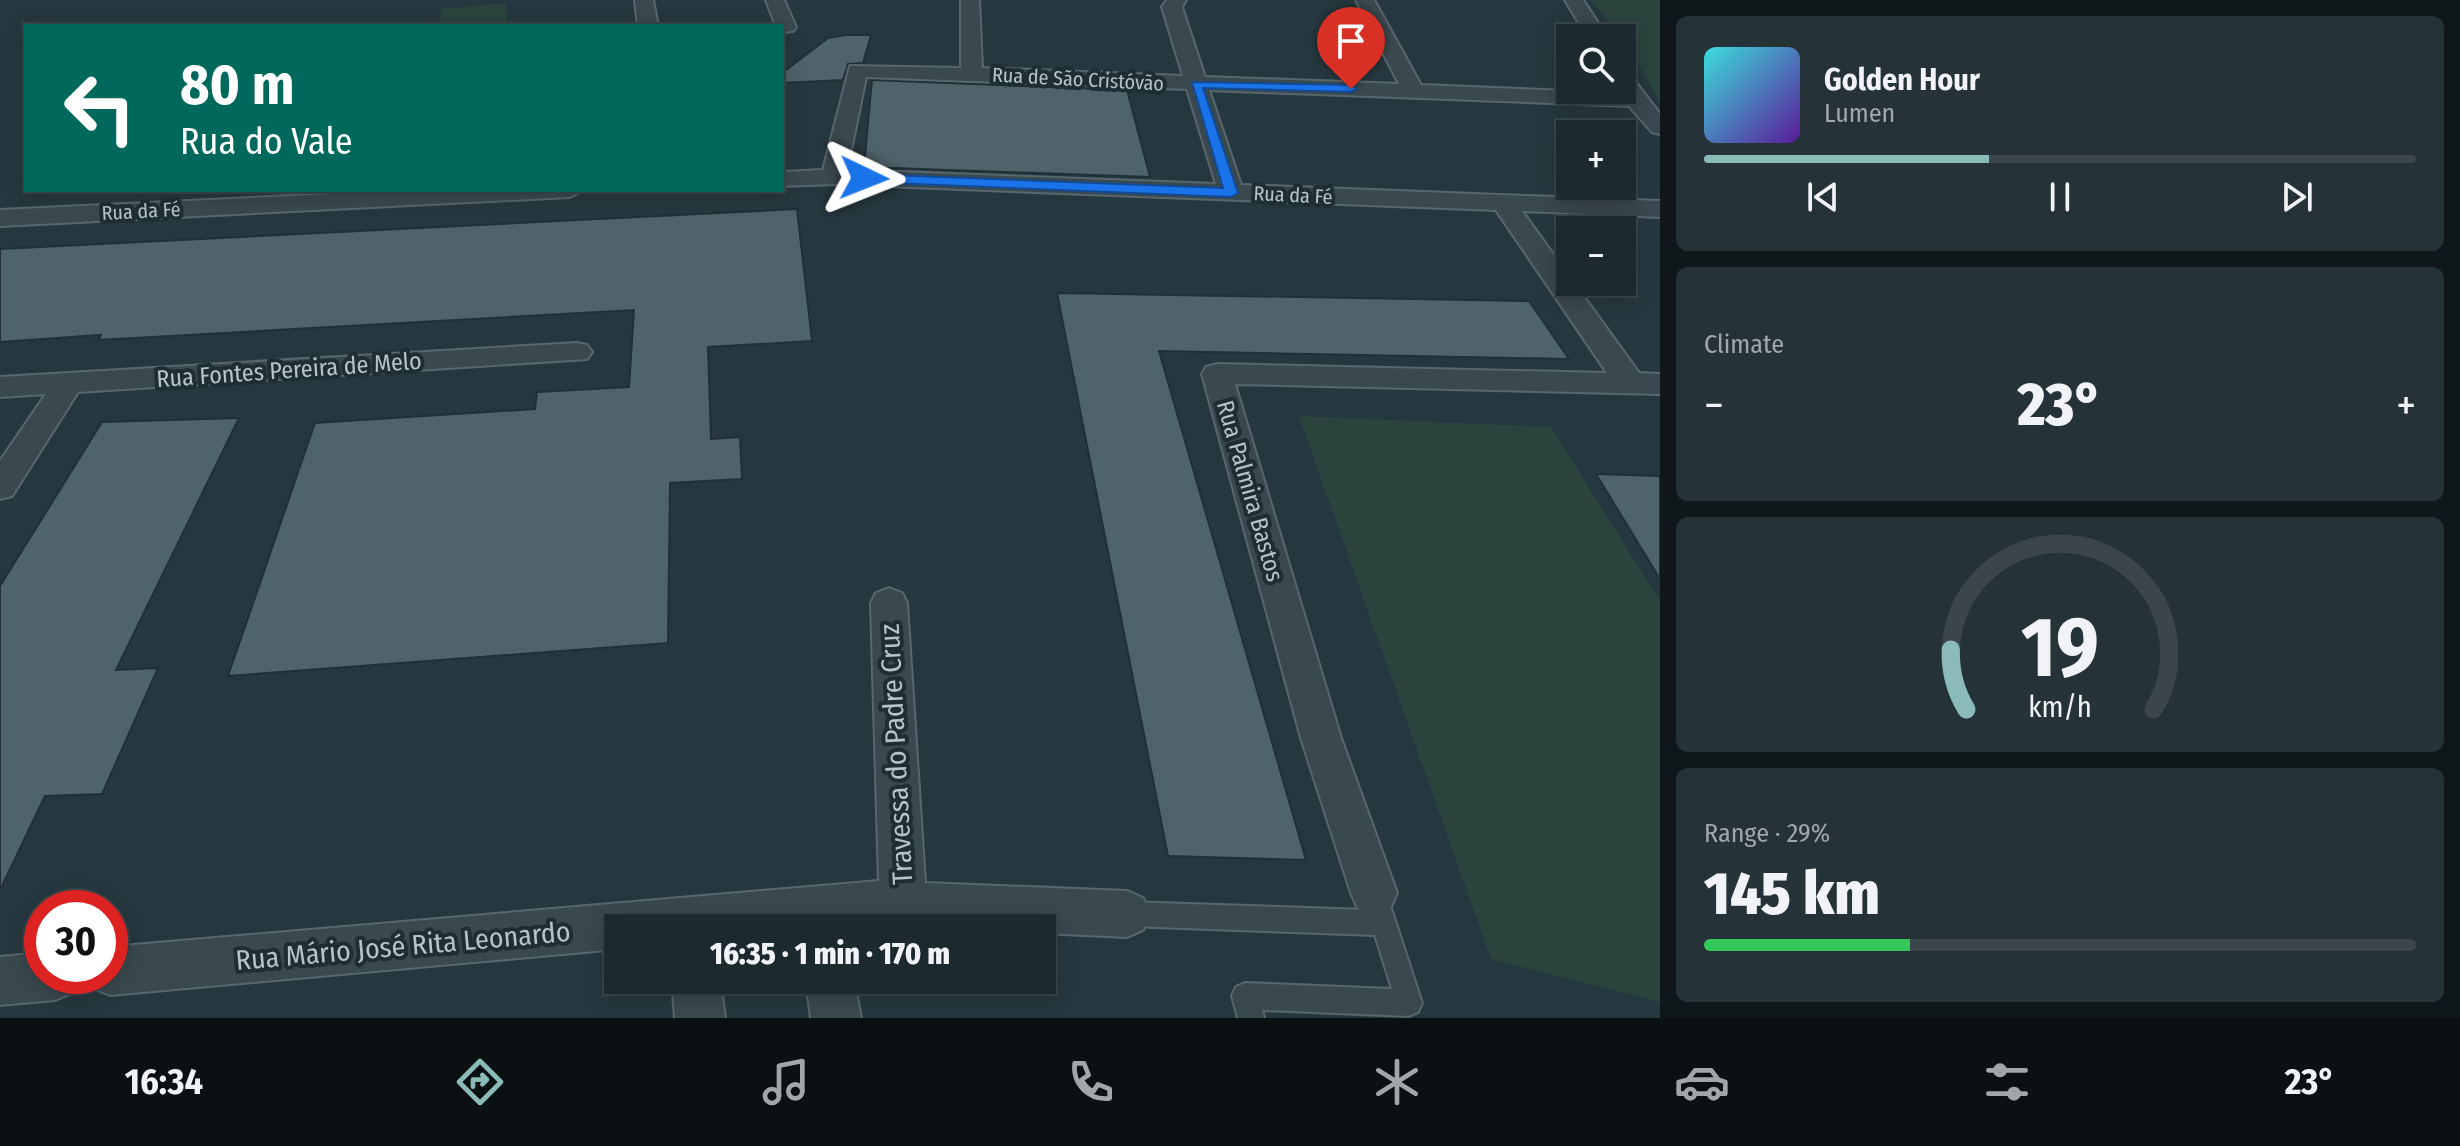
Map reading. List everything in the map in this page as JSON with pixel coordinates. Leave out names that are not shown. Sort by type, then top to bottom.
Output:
[{"type":"street","points":[[644,0],[648,24]]},
{"type":"street","points":[[775,0],[786,27]]},
{"type":"street","points":[[970,0],[972,74]]},
{"type":"street","points":[[1177,0],[1172,7],[1231,193]]},
{"type":"street","points":[[1365,0],[1413,90]]},
{"type":"street","points":[[1574,0],[1589,24]]},
{"type":"street","name":"Rua de São Cristóvão","points":[[833,177],[857,70],[1556,96]]},
{"type":"street","points":[[1636,101],[1660,127]]},
{"type":"street","name":"Rua da Fé","points":[[784,179],[833,177],[1660,209]]},
{"type":"street","name":"Rua da Fé","points":[[0,218],[529,192]]},
{"type":"street","points":[[1505,205],[1645,384]]},
{"type":"street","name":"Rua Fontes Pereira de Melo","points":[[0,387],[577,352]]},
{"type":"street","name":"Rua Palmira Bastos","points":[[1379,908],[1321,738],[1217,374],[1645,384]]},
{"type":"street","points":[[0,487],[69,383]]},
{"type":"street","name":"Travessa do Padre Cruz","points":[[889,603],[903,904]]},
{"type":"street","name":"Rua Mário José Rita Leonardo","points":[[843,914],[903,904],[1127,914]]},
{"type":"street","name":"Rua Mário José Rita Leonardo","points":[[128,970],[604,932]]},
{"type":"street","points":[[0,981],[24,979]]},
{"type":"street","points":[[697,994],[700,1018]]},
{"type":"street","points":[[832,994],[836,1018]]},
{"type":"lane","points":[[1127,914],[1379,908],[1409,1003],[1245,996],[1251,1018]]},
{"type":"green space","points":[[1590,0],[1660,0],[1660,102],[1636,61],[1636,24],[1611,24]]},
{"type":"green space","points":[[506,3],[507,24],[440,24],[441,9]]},
{"type":"green space","points":[[1299,416],[1551,427],[1660,601],[1660,1002],[1491,959]]},
{"type":"building","points":[[871,35],[863,63],[848,64],[843,80],[784,83],[784,71],[828,38]]},
{"type":"building","points":[[872,80],[1127,90],[1150,177],[864,167]]},
{"type":"building","points":[[797,209],[812,341],[708,347],[711,439],[740,437],[742,479],[670,483],[668,643],[228,676],[315,423],[535,409],[537,392],[629,387],[634,310],[98,340],[101,335],[0,342],[0,249]]},
{"type":"building","points":[[1057,293],[1529,301],[1569,359],[1159,351],[1306,860],[1168,856]]},
{"type":"building","points":[[239,418],[116,670],[158,668],[102,794],[45,796],[0,890],[0,586],[102,422]]},
{"type":"building","points":[[1596,474],[1660,476],[1660,579]]},
{"type":"route","points":[[864,178],[1231,193],[1196,85],[1351,89]]}]
